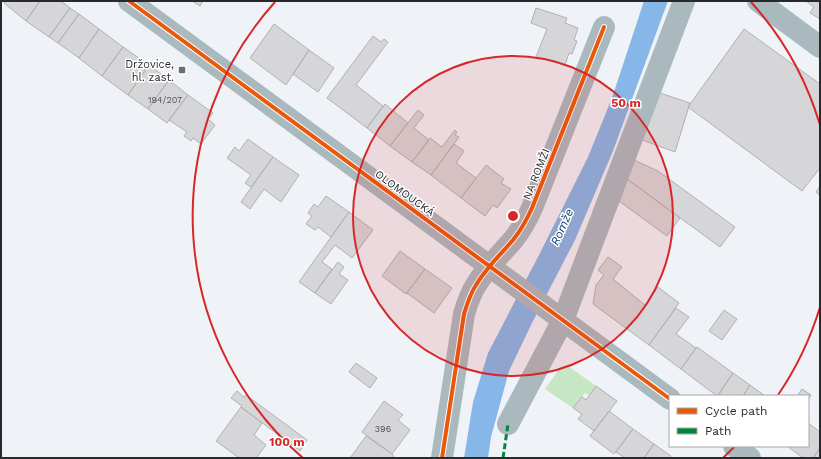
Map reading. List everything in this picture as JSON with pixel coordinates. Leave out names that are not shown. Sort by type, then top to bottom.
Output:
[{"type":"street","name":"OLOMOUCKÁ","points":[[129,1],[669,398]]},
{"type":"street","points":[[508,424],[563,320],[684,1]]},
{"type":"street","points":[[758,1],[820,47]]},
{"type":"street","name":"NA ROMŽI","points":[[442,458],[464,314],[469,298],[476,285],[496,271],[532,208],[604,27]]},
{"type":"street","points":[[735,447],[750,458]]},
{"type":"green space","points":[[568,366],[596,386],[589,395],[585,393],[573,408],[545,389],[561,367]]},
{"type":"water","name":"Romže","points":[[644,1],[668,1],[613,151],[575,240],[509,371],[491,437],[488,458],[464,458],[473,402],[488,353],[588,157],[612,98]]},
{"type":"building","points":[[5,1],[40,1],[26,21],[4,3]]},
{"type":"building","points":[[40,1],[61,1],[70,8],[49,37],[26,21]]},
{"type":"building","points":[[192,1],[203,1],[200,6]]},
{"type":"building","points":[[806,1],[820,1],[820,19],[810,13],[814,7]]},
{"type":"building","points":[[70,8],[79,14],[58,43],[49,37]]},
{"type":"building","points":[[536,8],[567,18],[565,23],[578,28],[574,40],[577,41],[572,54],[569,53],[565,65],[536,57],[547,29],[531,23]]},
{"type":"building","points":[[79,14],[99,29],[79,58],[58,43]]},
{"type":"building","points":[[274,24],[309,50],[286,85],[250,58]]},
{"type":"building","points":[[99,29],[123,47],[102,76],[79,58]]},
{"type":"building","points":[[744,29],[820,84],[820,168],[802,191],[688,107]]},
{"type":"building","points":[[373,36],[381,42],[384,39],[388,42],[356,85],[383,106],[367,128],[327,98]]},
{"type":"building","points":[[123,47],[149,65],[128,95],[102,76]]},
{"type":"building","points":[[309,50],[334,68],[318,92],[293,74]]},
{"type":"building","points":[[149,65],[169,80],[148,109],[128,95]]},
{"type":"building","points":[[169,80],[188,95],[167,123],[148,109]]},
{"type":"building","points":[[660,93],[690,103],[675,152],[642,140]]},
{"type":"building","points":[[188,95],[213,113],[208,119],[215,125],[201,144],[193,138],[191,141],[184,136],[187,132],[169,120]]},
{"type":"building","points":[[385,104],[408,123],[390,146],[367,128]]},
{"type":"building","points":[[418,110],[424,115],[414,128],[429,140],[412,162],[390,146]]},
{"type":"building","points":[[455,130],[457,132],[455,135],[459,137],[431,175],[412,162],[430,138],[442,147]]},
{"type":"building","points":[[248,139],[273,157],[251,187],[245,183],[251,175],[227,158],[235,147],[239,151]]},
{"type":"building","points":[[454,144],[464,151],[456,163],[476,178],[461,198],[431,175]]},
{"type":"building","points":[[273,157],[299,175],[281,202],[264,189],[250,209],[241,202]]},
{"type":"building","points":[[634,160],[658,171],[735,227],[720,247],[627,179]]},
{"type":"building","points":[[486,165],[504,179],[501,183],[511,189],[497,208],[493,205],[485,216],[461,198]]},
{"type":"building","points":[[627,179],[680,218],[667,236],[619,201]]},
{"type":"building","points":[[820,186],[820,196],[816,192]]},
{"type":"building","points":[[326,196],[349,212],[331,237],[318,227],[315,230],[306,224],[312,216],[308,213],[314,204],[318,207]]},
{"type":"building","points":[[349,212],[373,230],[352,258],[335,245],[322,262],[332,269],[315,293],[299,282]]},
{"type":"building","points":[[400,251],[425,269],[406,294],[382,276]]},
{"type":"building","points":[[608,257],[622,267],[613,279],[645,305],[658,287],[679,303],[649,345],[593,304],[596,285],[604,275],[598,270]]},
{"type":"building","points":[[338,262],[344,267],[339,274],[348,280],[331,304],[315,293]]},
{"type":"building","points":[[425,269],[452,288],[434,313],[407,293]]},
{"type":"building","points":[[676,308],[689,317],[676,334],[696,348],[681,369],[649,345]]},
{"type":"building","points":[[724,310],[737,319],[722,340],[709,331]]},
{"type":"building","points":[[697,347],[733,373],[718,395],[716,395],[681,369]]},
{"type":"building","points":[[356,363],[377,378],[370,388],[349,372]]},
{"type":"building","points":[[733,373],[750,385],[744,395],[719,395]]},
{"type":"building","points":[[750,385],[764,395],[744,395]]},
{"type":"building","points":[[596,386],[617,401],[594,431],[578,419],[582,414],[573,408],[582,397],[586,400]]},
{"type":"building","points":[[802,389],[811,395],[809,398],[809,395],[798,395]]},
{"type":"building","points":[[237,391],[244,397],[246,395],[307,440],[300,451],[231,398]]},
{"type":"building","points":[[384,401],[403,415],[398,420],[410,430],[392,454],[362,432]]},
{"type":"building","points":[[241,407],[262,423],[254,435],[266,445],[256,458],[239,458],[216,441]]},
{"type":"building","points":[[609,411],[633,429],[614,454],[590,436]]},
{"type":"building","points":[[809,424],[820,432],[820,448],[813,458],[803,458],[788,447],[809,447]]},
{"type":"building","points":[[633,429],[654,444],[644,458],[625,458],[616,452]]},
{"type":"building","points":[[366,436],[392,454],[395,458],[350,458]]},
{"type":"building","points":[[654,444],[671,456],[669,458],[644,458]]},
{"type":"building","points":[[820,448],[820,458],[813,458]]},
{"type":"marked path","points":[[503,458],[508,424]]},
{"type":"cycle path","points":[[129,1],[669,398]]},
{"type":"cycle path","points":[[442,458],[464,314],[469,299],[480,279],[513,240],[532,208],[604,27]]},
{"type":"place","name":"Držovice, hl. zast.","points":[[182,70]]}]
